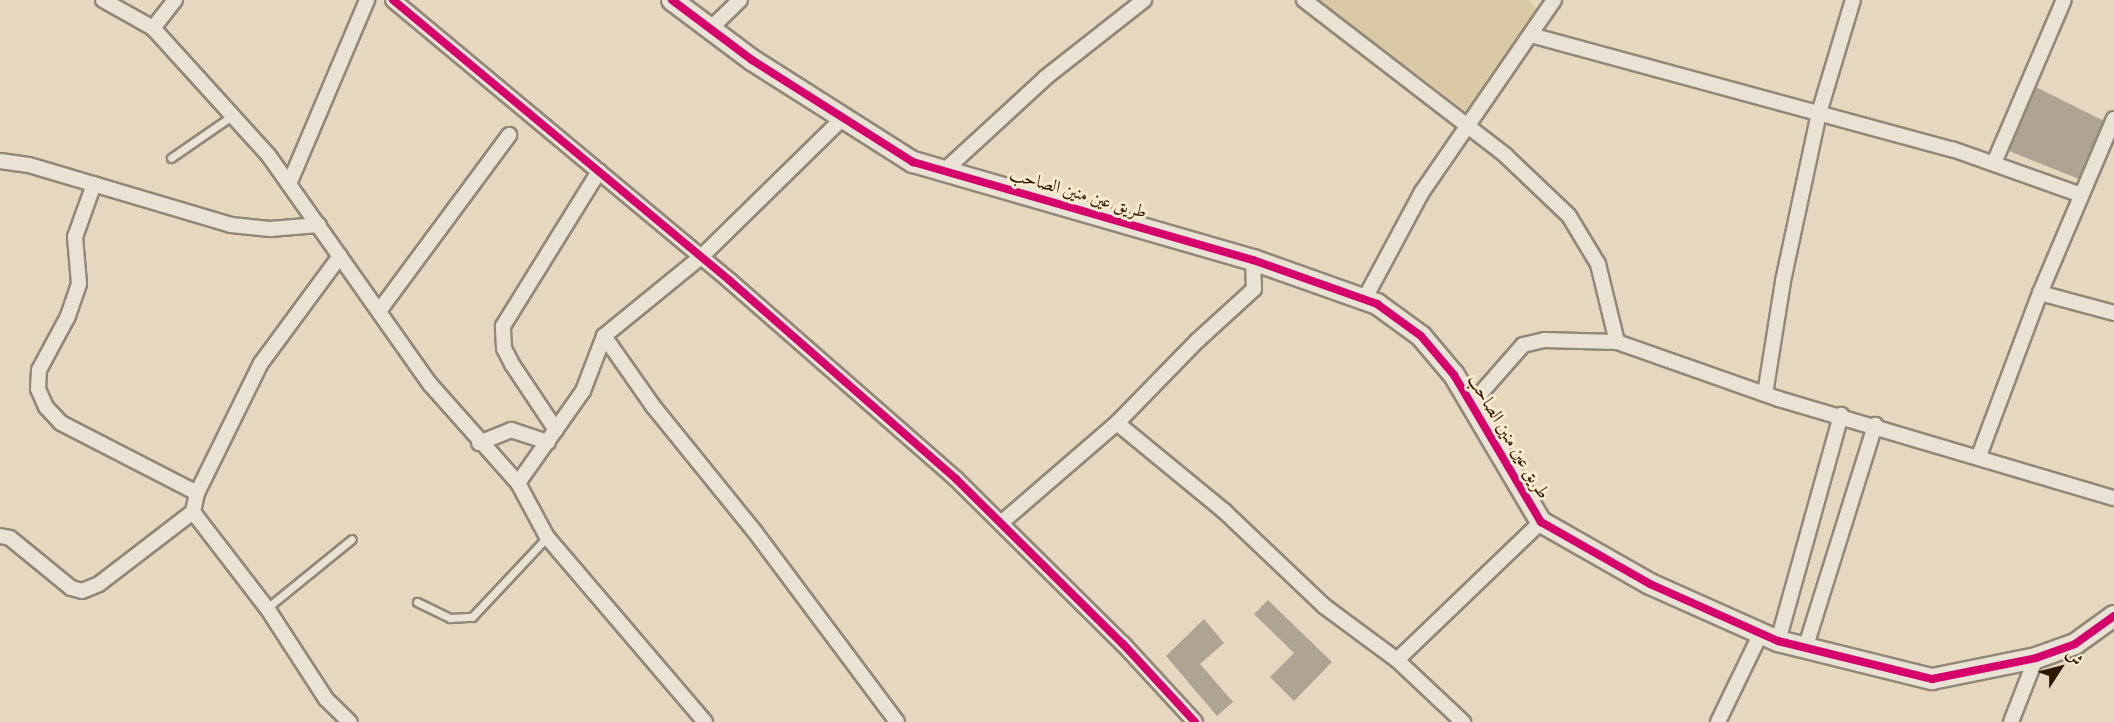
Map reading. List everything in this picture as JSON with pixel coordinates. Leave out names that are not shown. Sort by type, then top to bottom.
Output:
[{"type":"main road","name":"طريق عين منين الصاحب","points":[[672,0],[752,60],[912,162],[1252,260],[1377,304],[1421,336],[1473,402],[1541,522],[1650,584],[1769,637],[1805,649],[1932,679],[2037,658],[2075,644],[2114,616]]},
{"type":"street","points":[[103,0],[153,28],[233,115],[289,184],[430,384],[479,443],[518,483],[547,537],[705,722]]},
{"type":"street","points":[[153,28],[175,0]]},
{"type":"street","points":[[289,184],[367,0]]},
{"type":"street","points":[[393,0],[700,257],[1001,523],[1123,644],[1195,722]]},
{"type":"street","points":[[711,28],[740,0]]},
{"type":"street","points":[[944,171],[1045,78],[1144,0]]},
{"type":"street","points":[[1304,0],[1469,126],[1547,193],[1582,233],[1598,264],[1617,342]]},
{"type":"street","points":[[1364,300],[1422,192],[1554,0]]},
{"type":"street","points":[[1765,394],[1783,281],[1819,113],[1853,0]]},
{"type":"street","points":[[1994,163],[2064,0]]},
{"type":"street","points":[[1531,35],[1994,163],[2081,195]]},
{"type":"street","points":[[518,483],[583,391],[604,336],[700,257],[843,118]]},
{"type":"street","points":[[1979,456],[2040,292],[2081,195],[2110,140],[2114,119]]},
{"type":"street","points":[[379,312],[509,135]]},
{"type":"street","points":[[0,161],[94,184],[231,225],[270,229],[319,225]]},
{"type":"street","points":[[552,436],[504,348],[503,326],[599,171]]},
{"type":"street","points":[[94,184],[75,237],[79,284],[67,318],[39,370],[38,389],[46,407],[61,423],[197,493]]},
{"type":"street","points":[[0,536],[10,538],[71,588],[82,591],[99,584],[193,512],[197,493],[261,363],[340,256]]},
{"type":"street","points":[[1001,523],[1117,423],[1197,341],[1254,289],[1252,260]]},
{"type":"street","points":[[2040,292],[2114,313]]},
{"type":"street","points":[[604,336],[653,406],[755,532],[897,722]]},
{"type":"street","points":[[1473,402],[1523,345],[1545,340],[1617,342],[1765,394],[2114,498]]},
{"type":"street","points":[[1718,722],[1769,637],[1841,415]]},
{"type":"street","points":[[1117,423],[1224,511],[1324,606],[1397,660],[1463,722]]},
{"type":"street","points":[[1805,649],[1875,425]]},
{"type":"street","points":[[479,443],[511,430],[552,436]]},
{"type":"street","points":[[193,512],[267,608],[326,699],[350,722]]},
{"type":"street","points":[[1397,660],[1541,522]]},
{"type":"street","points":[[2011,722],[2037,658]]},
{"type":"lane","points":[[171,158],[233,115]]},
{"type":"lane","points":[[417,602],[450,618],[472,617],[547,537]]},
{"type":"lane","points":[[267,608],[352,539]]},
{"type":"shaded area","points":[[1318,0],[1529,0],[1536,9],[1466,111]]},
{"type":"building","points":[[2036,87],[2104,121],[2079,179],[2009,151]]},
{"type":"building","points":[[1268,600],[1332,662],[1294,701],[1270,677],[1294,653],[1254,614]]},
{"type":"building","points":[[1204,619],[1224,643],[1200,664],[1233,702],[1217,716],[1166,656]]},
{"type":"cycle path","points":[[393,0],[730,281],[956,479],[1123,644],[1195,722]]},
{"type":"cycle path","points":[[672,0],[752,60],[913,162],[1253,260],[1377,304],[1421,336],[1454,375],[1541,522],[1650,584],[1778,641],[1932,679],[2036,658],[2075,644],[2114,616]]}]
